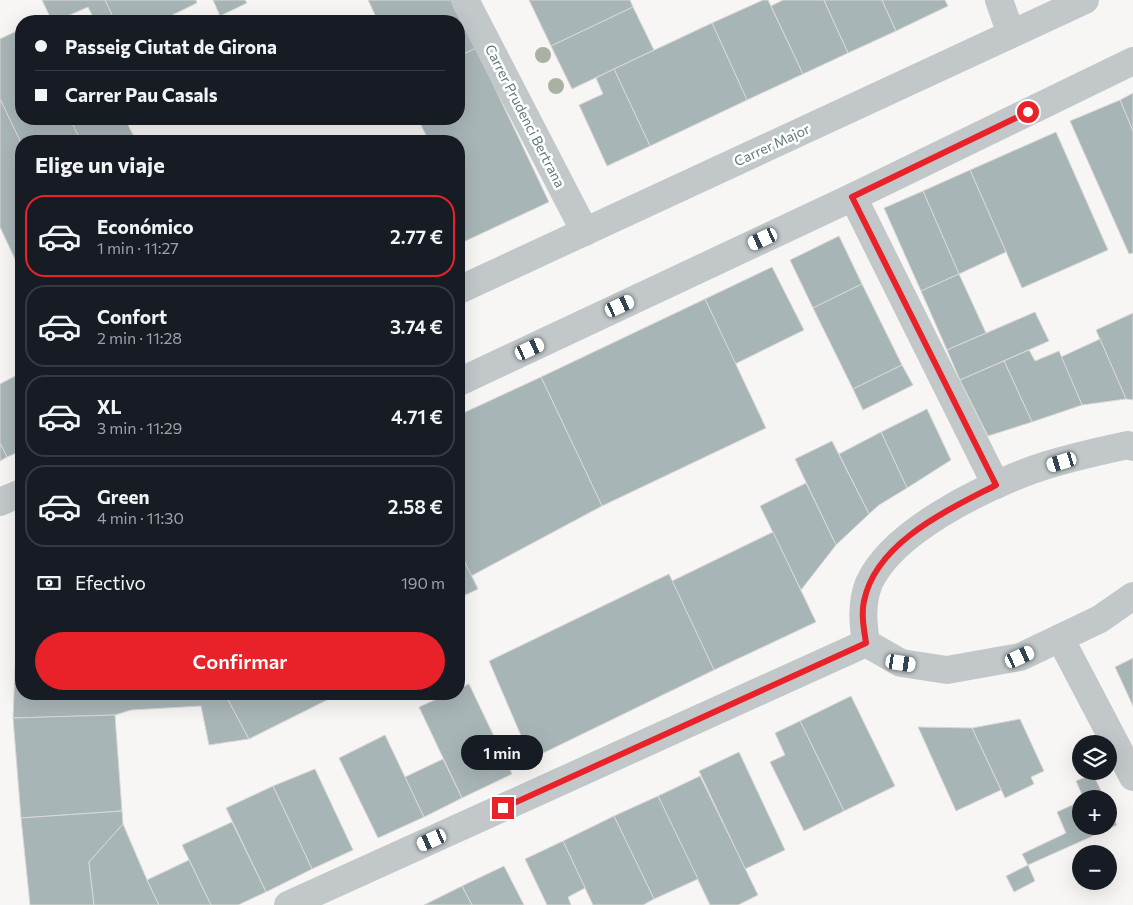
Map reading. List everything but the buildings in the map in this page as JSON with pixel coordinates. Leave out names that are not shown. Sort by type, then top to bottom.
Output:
[{"type":"street","name":"Carrer Prudenci Bertrana","points":[[465,0],[585,232]]},
{"type":"street","points":[[999,0],[1011,34]]},
{"type":"street","name":"Carrer Major","points":[[465,287],[1085,0]]},
{"type":"street","points":[[465,379],[852,197],[1133,61]]},
{"type":"street","points":[[852,197],[996,485]]},
{"type":"street","points":[[866,643],[863,622],[864,602],[869,584],[881,562],[908,537],[944,512],[996,485],[1033,470],[1091,453],[1128,445],[1133,446]]},
{"type":"street","points":[[0,502],[15,495]]},
{"type":"street","points":[[866,643],[901,663],[947,670],[1020,657],[1100,619],[1133,596]]},
{"type":"street","points":[[1060,638],[1133,777]]},
{"type":"street","points":[[288,905],[866,643]]},
{"type":"route","points":[[503,808],[866,643],[863,622],[864,602],[869,584],[881,562],[908,537],[944,512],[996,485],[852,197],[1028,112]]}]
